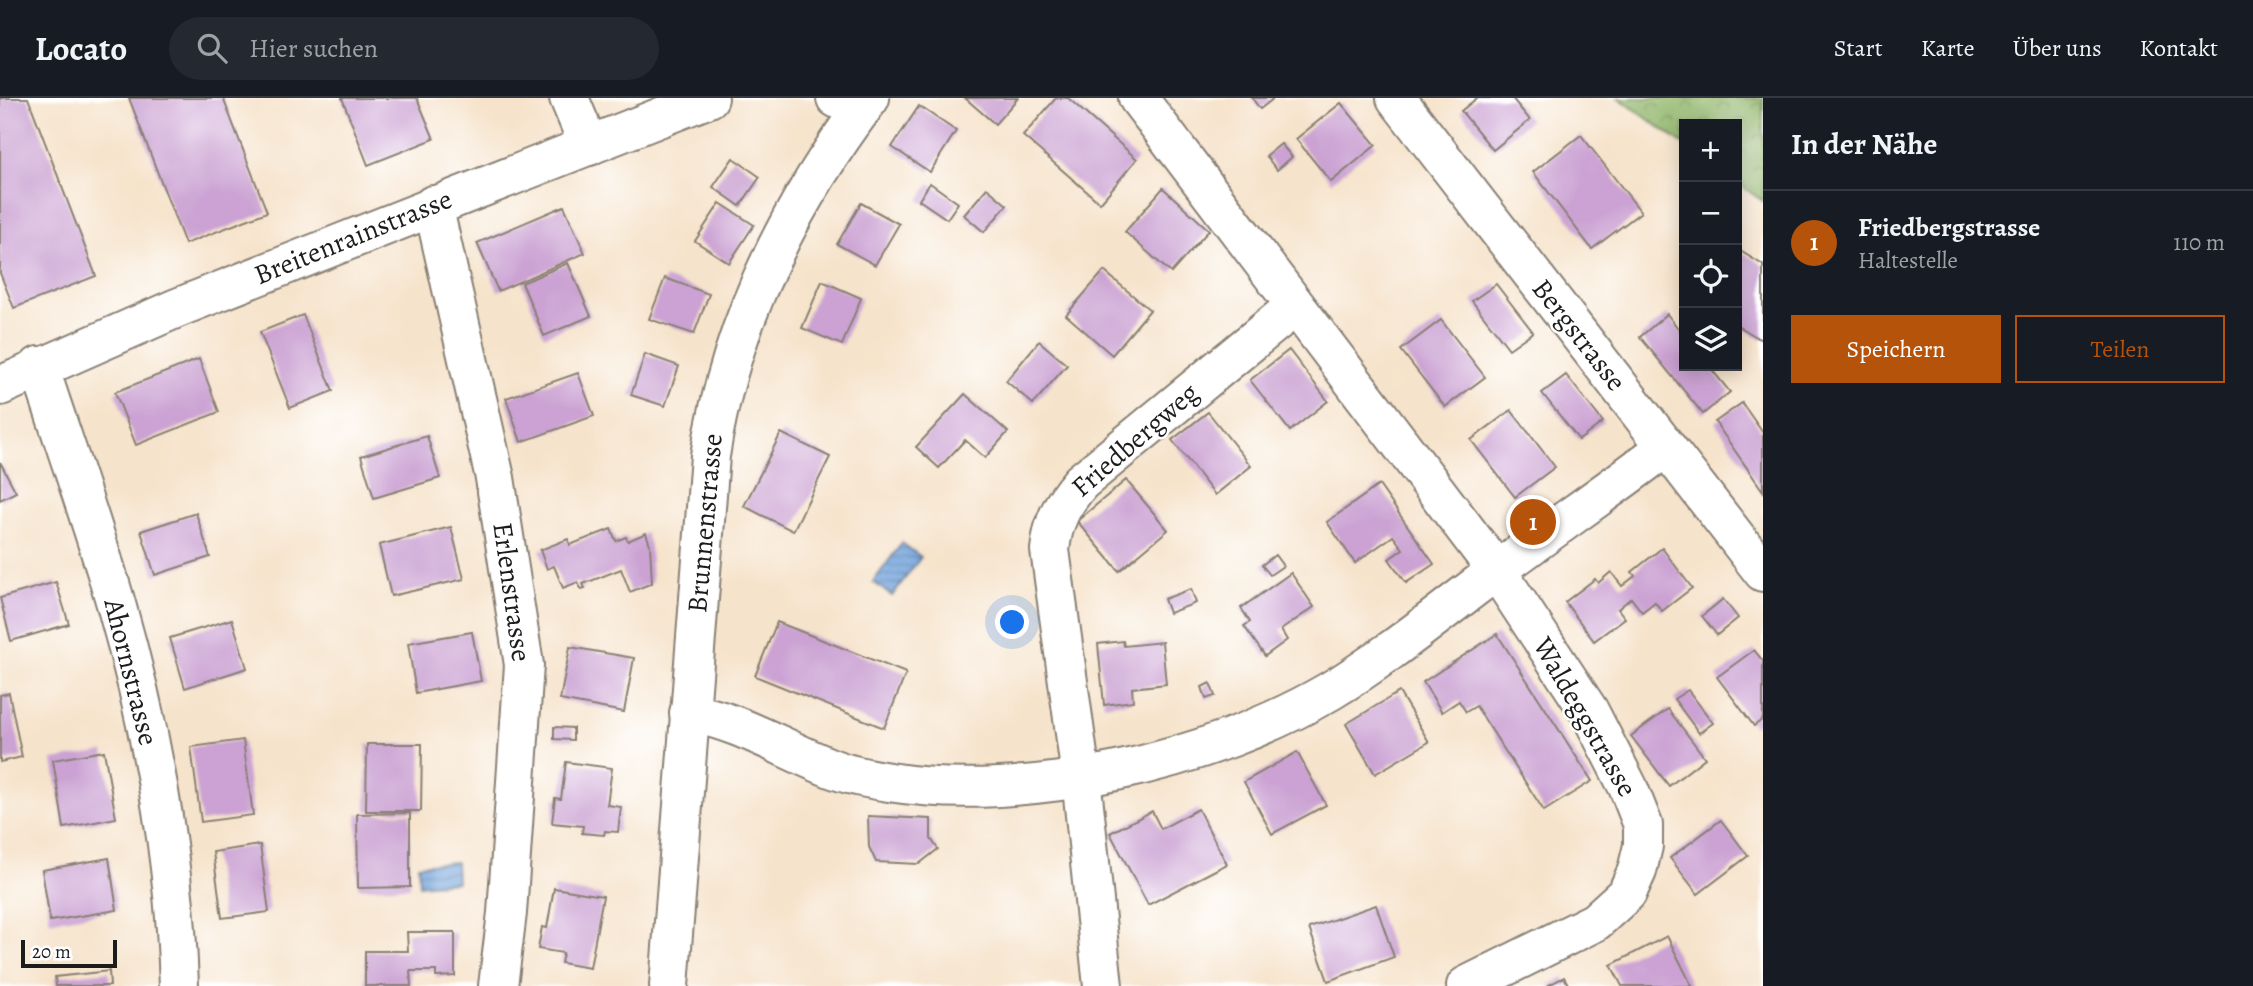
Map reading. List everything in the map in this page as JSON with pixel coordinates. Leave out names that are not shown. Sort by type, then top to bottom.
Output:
[{"type":"street","points":[[569,98],[589,146]]},
{"type":"street","name":"Breitenrainstrasse","points":[[0,386],[39,366],[433,205],[709,98]]},
{"type":"street","points":[[1138,98],[1497,571]]},
{"type":"street","name":"Bergstrasse","points":[[1396,98],[1763,572]]},
{"type":"street","name":"Brunnenstrasse","points":[[669,986],[709,456],[720,396],[755,290],[774,249],[855,102]]},
{"type":"street","name":"Erlenstrasse","points":[[433,205],[495,478],[524,665],[507,913],[498,986]]},
{"type":"street","name":"Friedbergweg","points":[[1103,986],[1081,777],[1050,550],[1057,513],[1081,482],[1294,307]]},
{"type":"street","name":"Ahornstrasse","points":[[39,366],[116,605],[154,768],[177,930],[179,986]]},
{"type":"street","points":[[689,713],[734,724],[834,769],[890,782],[1009,786],[1081,777],[1185,754],[1243,734],[1297,708],[1364,669],[1666,447]]},
{"type":"street","name":"Waldeggstrasse","points":[[1466,986],[1595,922],[1613,909],[1626,893],[1637,871],[1643,846],[1643,825],[1637,805],[1600,733],[1497,571]]},
{"type":"green space","points":[[1619,98],[1763,98],[1763,201],[1742,186],[1742,119],[1679,119],[1679,141]]},
{"type":"water","points":[[902,543],[921,557],[892,596],[873,582]]},
{"type":"water","points":[[456,862],[457,882],[419,885],[418,865]]},
{"type":"building","points":[[0,98],[28,98],[96,276],[14,308],[0,273]]},
{"type":"building","points":[[129,98],[223,98],[267,212],[185,244]]},
{"type":"building","points":[[342,98],[417,98],[434,139],[368,165]]},
{"type":"building","points":[[965,98],[1018,98],[995,124]]},
{"type":"building","points":[[1056,98],[1068,98],[1137,159],[1100,203],[1023,136]]},
{"type":"building","points":[[1252,98],[1274,98],[1260,109]]},
{"type":"building","points":[[1477,98],[1512,98],[1530,120],[1493,150],[1461,111]]},
{"type":"building","points":[[1341,103],[1376,145],[1331,182],[1296,139]]},
{"type":"building","points":[[919,106],[956,131],[930,172],[892,147]]},
{"type":"building","points":[[1581,135],[1641,212],[1592,249],[1533,172]]},
{"type":"building","points":[[1281,144],[1292,157],[1277,170],[1266,156]]},
{"type":"building","points":[[733,158],[760,177],[740,206],[713,187]]},
{"type":"building","points":[[930,183],[958,203],[947,219],[919,200]]},
{"type":"building","points":[[987,188],[1007,205],[984,232],[964,215]]},
{"type":"building","points":[[1163,188],[1209,230],[1171,273],[1125,232]]},
{"type":"building","points":[[720,203],[754,225],[729,263],[695,241]]},
{"type":"building","points":[[861,203],[899,224],[875,265],[837,244]]},
{"type":"building","points":[[564,206],[585,253],[498,291],[477,243]]},
{"type":"building","points":[[1742,252],[1763,265],[1763,341],[1742,328]]},
{"type":"building","points":[[568,263],[591,316],[544,336],[522,283]]},
{"type":"building","points":[[1104,271],[1150,310],[1112,355],[1066,315]]},
{"type":"building","points":[[665,278],[709,294],[694,334],[649,319]]},
{"type":"building","points":[[822,281],[861,298],[842,345],[802,328]]},
{"type":"building","points":[[1496,284],[1533,332],[1509,349],[1472,301]]},
{"type":"building","points":[[1667,314],[1679,330],[1679,371],[1713,371],[1730,392],[1703,414],[1640,337]]},
{"type":"building","points":[[303,315],[333,391],[290,408],[260,332]]},
{"type":"building","points":[[1441,320],[1485,377],[1445,407],[1401,350]]},
{"type":"building","points":[[1039,341],[1067,365],[1033,404],[1006,381]]},
{"type":"building","points":[[1289,350],[1328,401],[1290,431],[1250,380]]},
{"type":"building","points":[[645,354],[679,366],[665,406],[631,395]]},
{"type":"building","points":[[199,359],[219,412],[136,445],[115,392]]},
{"type":"building","points":[[578,373],[594,416],[521,442],[506,398]]},
{"type":"building","points":[[1566,375],[1603,422],[1579,440],[1542,393]]},
{"type":"building","points":[[965,394],[1008,432],[985,458],[965,440],[939,468],[916,447]]},
{"type":"building","points":[[1742,403],[1763,433],[1763,491],[1715,422]]},
{"type":"building","points":[[1511,410],[1555,467],[1515,497],[1471,440]]},
{"type":"building","points":[[1208,412],[1251,466],[1215,495],[1172,440]]},
{"type":"building","points":[[781,433],[830,457],[793,531],[744,506]]},
{"type":"building","points":[[427,436],[440,478],[374,498],[361,456]]},
{"type":"building","points":[[0,462],[16,492],[0,500]]},
{"type":"building","points":[[1126,480],[1168,530],[1119,571],[1077,521]]},
{"type":"building","points":[[1379,485],[1434,564],[1406,583],[1389,559],[1403,549],[1393,536],[1355,563],[1327,522]]},
{"type":"building","points":[[196,513],[210,557],[155,575],[141,531]]},
{"type":"building","points":[[451,527],[464,579],[391,596],[379,545]]},
{"type":"building","points":[[611,529],[616,541],[626,537],[628,541],[646,533],[650,545],[652,583],[630,592],[621,569],[583,584],[585,588],[581,589],[578,582],[563,588],[554,566],[547,569],[540,550],[568,539],[570,545]]},
{"type":"building","points":[[1662,548],[1692,588],[1662,611],[1655,602],[1642,612],[1631,598],[1618,609],[1625,618],[1594,641],[1565,602],[1595,579],[1598,583],[1611,572],[1622,586],[1635,576],[1632,572]]},
{"type":"building","points":[[1275,555],[1283,566],[1270,575],[1262,565]]},
{"type":"building","points":[[1291,573],[1314,607],[1281,630],[1287,640],[1265,656],[1244,626],[1250,622],[1241,608]]},
{"type":"building","points":[[56,582],[69,624],[11,641],[0,598]]},
{"type":"building","points":[[1191,589],[1196,603],[1169,613],[1164,599]]},
{"type":"building","points":[[1723,599],[1738,618],[1717,635],[1702,616]]},
{"type":"building","points":[[232,619],[247,668],[185,688],[170,638]]},
{"type":"building","points":[[777,622],[906,673],[884,728],[755,676]]},
{"type":"building","points":[[472,632],[481,681],[416,693],[408,643]]},
{"type":"building","points":[[1497,634],[1592,781],[1544,811],[1476,706],[1466,712],[1459,701],[1442,712],[1423,682]]},
{"type":"building","points":[[1123,641],[1124,646],[1162,642],[1166,684],[1132,688],[1133,701],[1104,705],[1098,644]]},
{"type":"building","points":[[570,647],[634,658],[624,712],[560,700]]},
{"type":"building","points":[[1754,650],[1763,661],[1763,719],[1754,726],[1717,677]]},
{"type":"building","points":[[1210,683],[1215,696],[1206,699],[1202,687]]},
{"type":"building","points":[[1688,690],[1713,723],[1699,733],[1674,699]]},
{"type":"building","points":[[1399,692],[1429,742],[1375,774],[1346,724]]},
{"type":"building","points":[[9,693],[22,757],[0,762],[0,695]]},
{"type":"building","points":[[1668,709],[1705,758],[1669,786],[1631,736]]},
{"type":"building","points":[[554,727],[573,728],[573,740],[554,739]]},
{"type":"building","points":[[243,740],[253,815],[201,822],[191,747]]},
{"type":"building","points":[[367,744],[422,744],[421,811],[366,811]]},
{"type":"building","points":[[104,751],[116,818],[64,828],[53,760]]},
{"type":"building","points":[[1297,752],[1326,805],[1272,834],[1244,782]]},
{"type":"building","points":[[566,762],[612,768],[607,805],[621,807],[618,832],[605,831],[604,835],[582,833],[583,826],[552,823],[555,798],[561,799]]},
{"type":"building","points":[[1198,809],[1227,864],[1148,905],[1110,833],[1152,811],[1161,829]]},
{"type":"building","points":[[410,813],[410,887],[358,888],[357,814]]},
{"type":"building","points":[[868,816],[931,819],[931,839],[938,849],[919,864],[876,862],[869,847]]},
{"type":"building","points":[[1721,820],[1748,856],[1698,894],[1670,858]]},
{"type":"building","points":[[260,845],[269,912],[222,918],[213,852]]},
{"type":"building","points":[[109,858],[117,910],[50,921],[42,870]]},
{"type":"building","points":[[554,888],[603,896],[590,968],[561,963],[563,953],[538,949],[542,927],[547,928]]},
{"type":"building","points":[[1376,905],[1394,957],[1328,981],[1309,928]]},
{"type":"building","points":[[407,932],[455,932],[455,976],[436,977],[436,971],[410,971],[411,986],[365,986],[365,951],[408,951]]},
{"type":"building","points":[[1667,936],[1692,986],[1622,986],[1611,965]]},
{"type":"building","points":[[109,971],[110,986],[56,986],[55,977]]},
{"type":"building","points":[[1564,977],[1569,986],[1547,986]]},
{"type":"place","name":"Friedbergstrasse","points":[[1533,522]]}]
